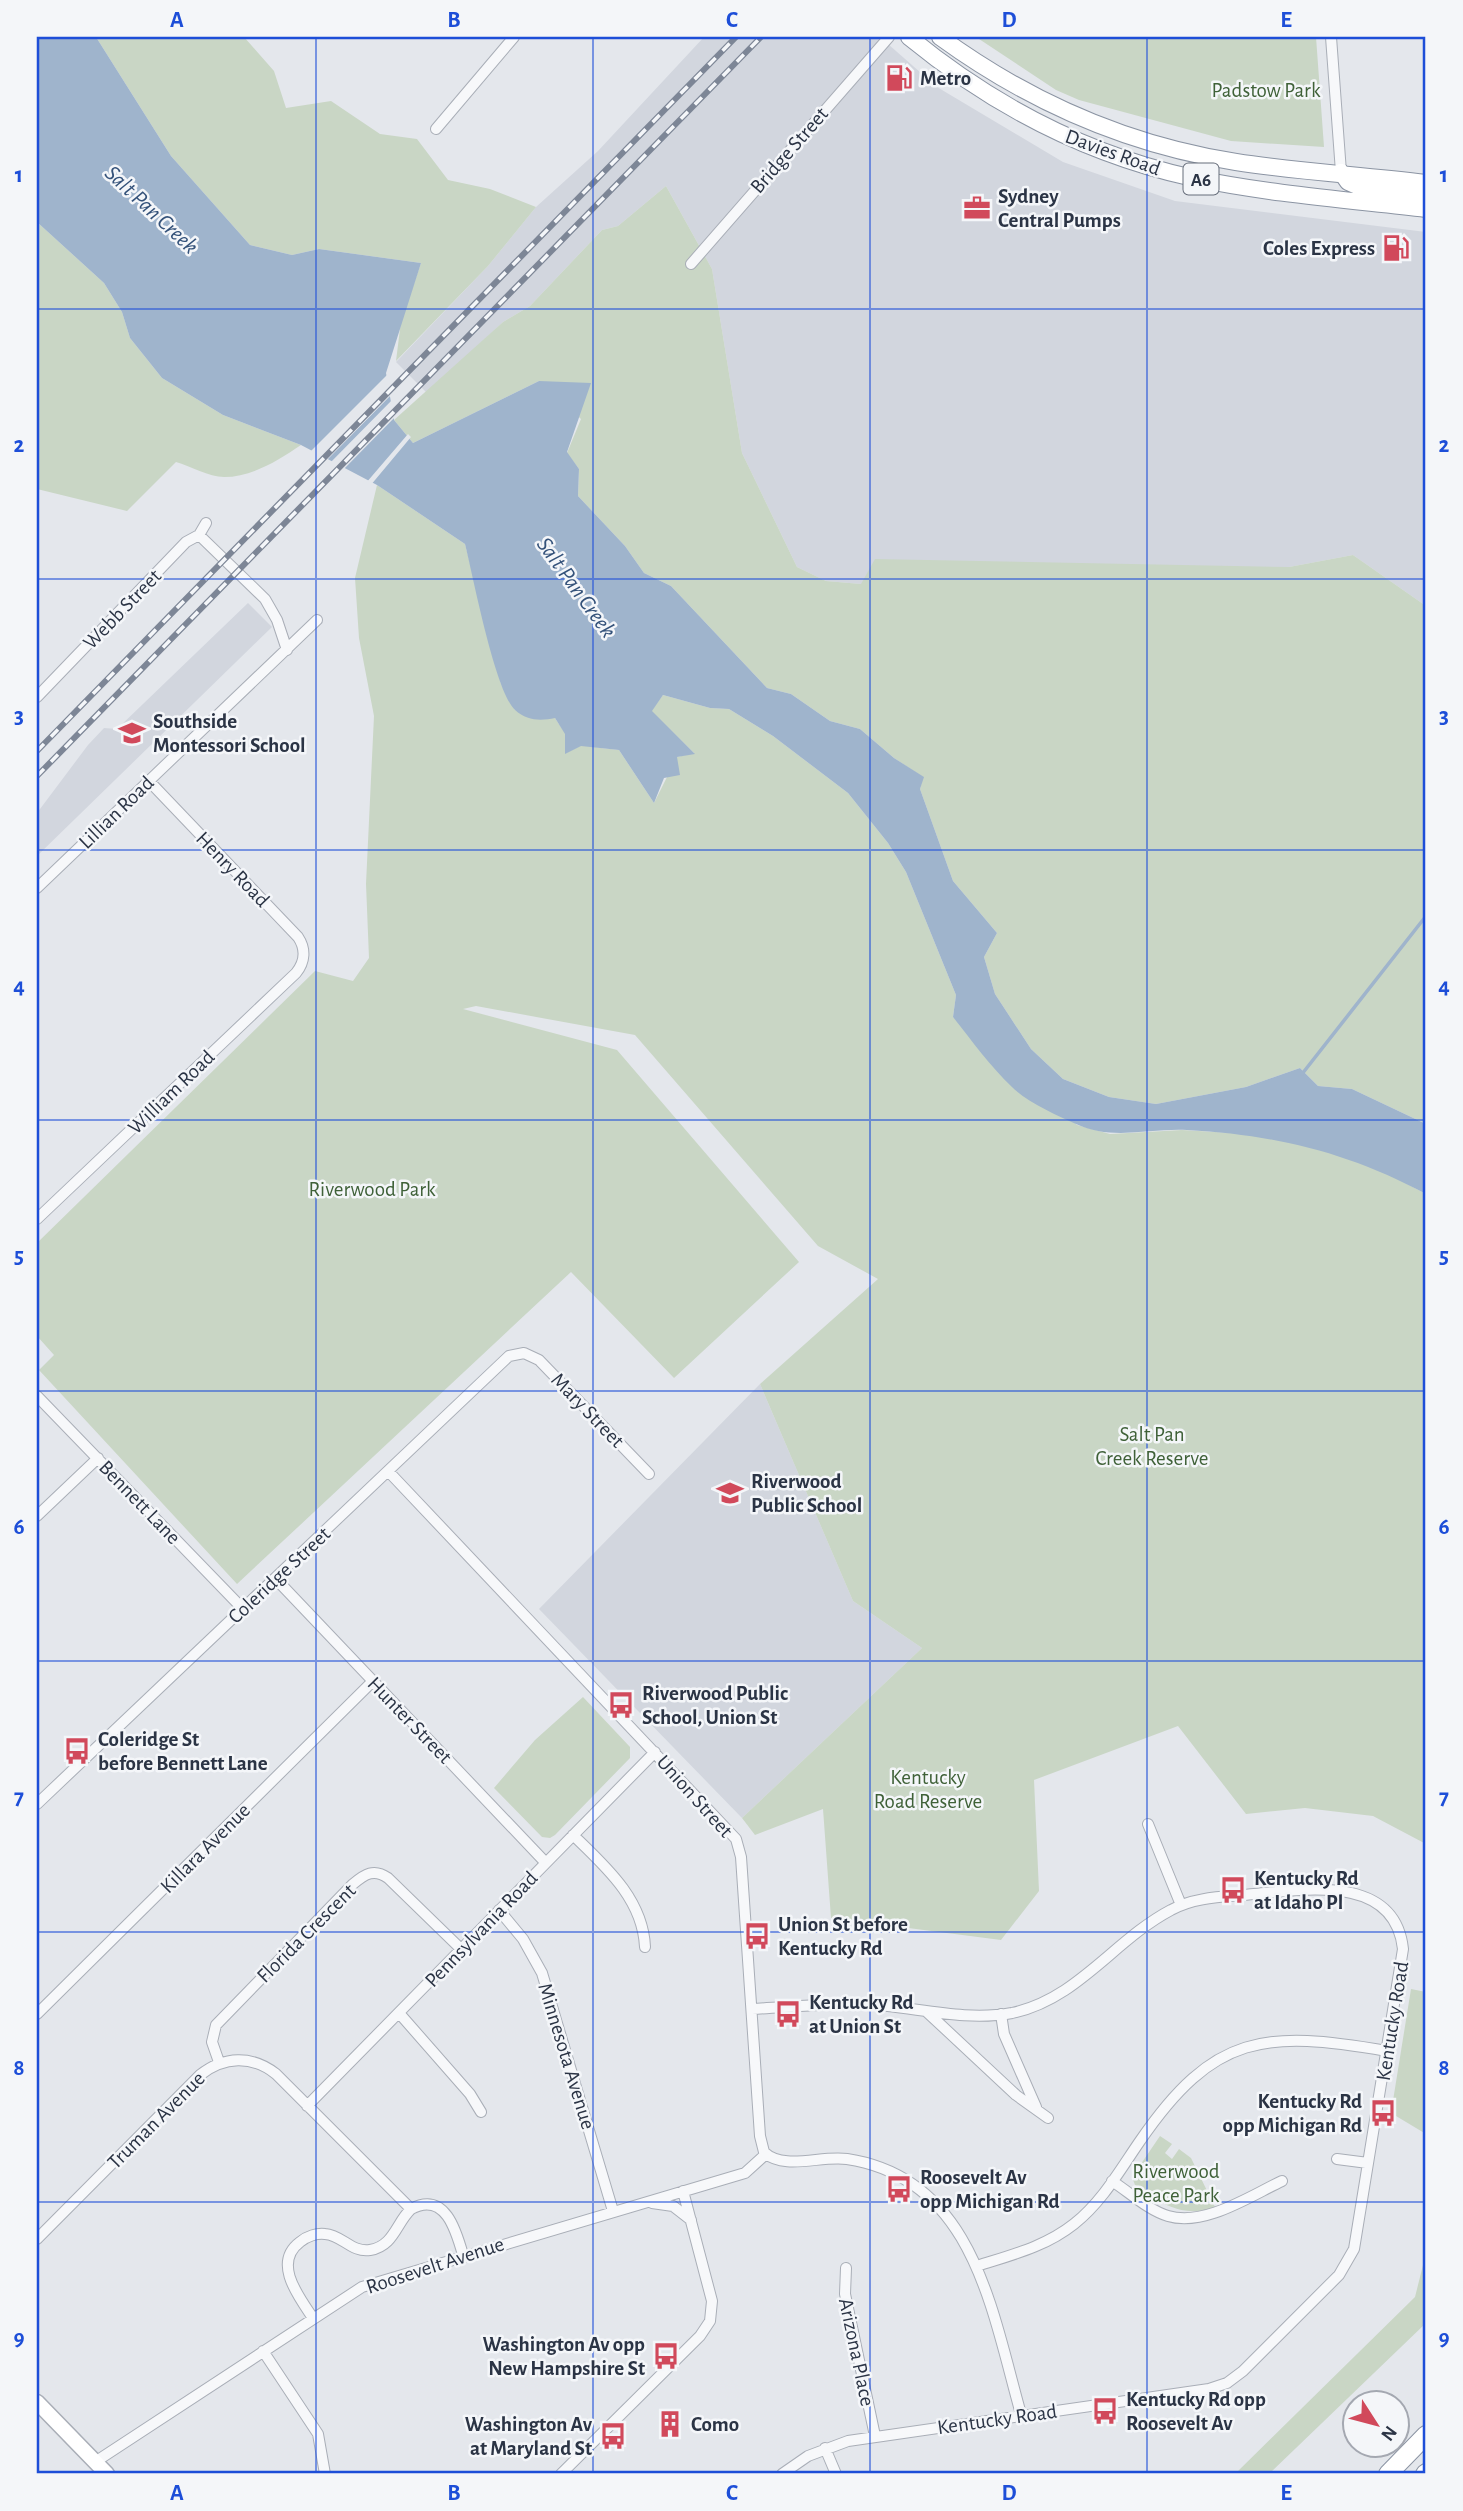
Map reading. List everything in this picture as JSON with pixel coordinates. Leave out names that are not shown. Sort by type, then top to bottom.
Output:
[{"type":"highway","name":"Davies Road","points":[[909,37],[1008,106],[1060,133],[1122,158],[1227,184],[1426,209]]},
{"type":"highway","name":"Davies Road","points":[[940,37],[1019,88],[1078,117],[1129,136],[1234,162],[1426,183]]},
{"type":"highway","points":[[1341,173],[1348,182],[1357,186],[1426,197]]},
{"type":"highway","points":[[1388,2474],[1426,2435]]},
{"type":"main road","points":[[37,2402],[107,2474]]},
{"type":"street","points":[[436,129],[514,37]]},
{"type":"street","name":"Bridge Street","points":[[691,264],[889,37]]},
{"type":"street","points":[[1331,37],[1341,173]]},
{"type":"street","name":"Webb Street","points":[[37,697],[186,542],[199,535],[206,523]]},
{"type":"street","points":[[199,535],[259,592],[277,620],[287,650]]},
{"type":"street","name":"Lillian Road","points":[[37,888],[317,620]]},
{"type":"street","name":"Henry Road","points":[[149,781],[298,937],[303,950],[302,963]]},
{"type":"street","name":"William Road","points":[[37,1220],[290,978],[302,963]]},
{"type":"street","name":"Coleridge Street","points":[[37,1804],[502,1362],[516,1353],[524,1353]]},
{"type":"street","name":"Mary Street","points":[[524,1353],[548,1368],[649,1474]]},
{"type":"street","name":"Bennett Lane","points":[[37,1396],[243,1609]]},
{"type":"street","points":[[37,1516],[98,1458]]},
{"type":"street","name":"Union Street","points":[[388,1472],[731,1832],[739,1847],[760,2136],[766,2154]]},
{"type":"street","name":"Hunter Street","points":[[275,1578],[545,1862]]},
{"type":"street","name":"Killara Avenue","points":[[37,2014],[373,1681]]},
{"type":"street","name":"Pennsylvania Road","points":[[307,2106],[655,1752]]},
{"type":"street","points":[[1149,1824],[1181,1905]]},
{"type":"street","points":[[573,1835],[603,1864],[626,1893],[642,1923],[645,1947]]},
{"type":"street","name":"Florida Crescent","points":[[219,2062],[212,2042],[216,2025],[353,1884],[369,1873],[377,1872],[388,1878],[461,1949]]},
{"type":"street","name":"Kentucky Road","points":[[752,2009],[864,2004],[927,2012],[1001,2014],[1031,2007],[1063,1992],[1155,1920],[1181,1905],[1211,1899],[1314,1889],[1361,1895],[1382,1906],[1398,1925],[1403,1949],[1354,2249],[1345,2268],[1235,2377],[1209,2389],[874,2436],[825,2448],[782,2474]]},
{"type":"street","name":"Minnesota Avenue","points":[[499,1910],[530,1950],[542,1973],[613,2211]]},
{"type":"street","points":[[927,2012],[1016,2095],[1048,2118]]},
{"type":"street","points":[[398,2013],[470,2094],[481,2112]]},
{"type":"street","points":[[1001,2014],[1004,2034],[1035,2107]]},
{"type":"street","points":[[977,2266],[1034,2248],[1061,2234],[1086,2214],[1167,2102],[1235,2050],[1270,2041],[1309,2039],[1387,2051]]},
{"type":"street","name":"Truman Avenue","points":[[37,2239],[200,2075],[219,2062],[244,2060],[262,2065],[411,2209]]},
{"type":"street","points":[[766,2154],[780,2161],[844,2158],[878,2167],[904,2179],[947,2215],[965,2240],[977,2266],[1021,2414]]},
{"type":"street","name":"Roosevelt Avenue","points":[[95,2462],[362,2287],[745,2173],[766,2154]]},
{"type":"street","points":[[1337,2159],[1368,2163]]},
{"type":"street","points":[[1112,2180],[1155,2210],[1177,2218],[1214,2212],[1282,2181]]},
{"type":"street","points":[[561,2474],[696,2340],[710,2321],[712,2301],[683,2191]]},
{"type":"street","points":[[645,2202],[674,2206],[692,2220]]},
{"type":"street","points":[[313,2318],[289,2276],[288,2265],[294,2247],[309,2236],[325,2234],[359,2250],[379,2247],[393,2237],[411,2209],[432,2205],[446,2213],[456,2229],[463,2255]]},
{"type":"street","name":"Arizona Place","points":[[846,2268],[845,2294],[874,2436]]},
{"type":"street","points":[[263,2351],[318,2434],[325,2474]]},
{"type":"street","points":[[825,2448],[836,2474]]},
{"type":"shaded area","points":[[704,37],[880,37],[937,87],[1063,162],[1175,201],[1426,232],[1426,606],[1353,555],[1289,567],[861,584],[826,581],[797,567],[742,453],[712,269],[666,186],[618,226],[602,230],[530,306],[503,322],[427,393],[396,362],[488,266],[536,207],[598,151]]},
{"type":"shaded area","name":"Southside Montessori School","points":[[248,603],[272,627],[37,856],[37,813],[88,745],[104,728],[117,729]]},
{"type":"shaded area","name":"Riverwood Public School","points":[[760,1384],[853,1601],[922,1648],[742,1818],[539,1609]]},
{"type":"green space","points":[[96,37],[244,37],[274,71],[286,108],[331,101],[380,134],[417,139],[448,180],[490,189],[536,207],[488,266],[396,361],[401,321],[421,263],[319,249],[292,255],[250,245],[171,156]]},
{"type":"green space","name":"Padstow Park","points":[[976,37],[1316,37],[1324,147],[1231,141],[1079,100],[1056,90]]},
{"type":"green space","points":[[666,186],[712,269],[742,453],[797,567],[826,581],[861,584],[875,559],[1289,567],[1353,555],[1426,606],[1426,1124],[1352,1089],[1318,1086],[1300,1068],[1246,1087],[1156,1104],[1109,1097],[1063,1079],[1031,1049],[995,994],[984,957],[997,933],[953,881],[920,789],[923,777],[894,758],[860,729],[830,721],[791,694],[767,688],[671,586],[644,573],[625,546],[578,496],[579,469],[567,453],[581,419],[539,381],[413,443],[394,420],[503,322],[530,306],[602,230],[618,226]]},
{"type":"green space","points":[[37,222],[104,283],[122,312],[130,338],[162,378],[223,415],[301,445],[265,467],[234,476],[212,475],[176,462],[127,511],[37,489]]},
{"type":"green space","points":[[377,485],[465,544],[501,684],[515,710],[555,718],[568,735],[582,744],[619,750],[654,803],[677,757],[694,753],[651,711],[663,695],[710,708],[729,709],[773,736],[848,793],[888,843],[906,872],[956,995],[953,1017],[1077,1125],[1110,1134],[1182,1130],[1249,1134],[1319,1148],[1383,1171],[1426,1194],[1426,1844],[1373,1816],[1305,1808],[1246,1814],[1178,1726],[1034,1780],[1039,1891],[1001,1940],[831,1918],[823,1809],[755,1835],[742,1818],[922,1648],[853,1601],[760,1384],[878,1279],[818,1246],[635,1035],[476,1006],[463,1009],[617,1050],[799,1262],[674,1378],[571,1272],[237,1584],[39,1370],[54,1355],[37,1336],[37,1243],[315,971],[353,981],[369,958],[366,884],[374,716],[359,638],[355,578]]},
{"type":"green space","points":[[583,1697],[630,1747],[630,1758],[555,1835],[550,1838],[542,1837],[494,1788],[535,1740]]},
{"type":"green space","points":[[1411,1989],[1426,1992],[1426,2134],[1391,2113]]},
{"type":"green space","name":"Riverwood Peace Park","points":[[1160,2136],[1172,2144],[1165,2153],[1172,2159],[1179,2149],[1191,2158],[1215,2207],[1182,2210],[1163,2203],[1135,2185],[1132,2177]]},
{"type":"green space","points":[[1426,2253],[1426,2323],[1358,2388],[1340,2388],[1340,2406],[1269,2474],[1229,2474],[1237,2472],[1415,2297]]},
{"type":"water","name":"Salt Pan Creek","points":[[37,37],[96,37],[171,156],[250,245],[292,255],[319,249],[421,263],[386,373],[394,420],[413,443],[539,381],[591,383],[567,452],[579,469],[578,496],[625,546],[644,573],[671,586],[767,688],[791,694],[830,721],[860,729],[894,758],[924,777],[920,789],[953,881],[997,933],[984,957],[995,994],[1031,1049],[1063,1079],[1109,1097],[1156,1104],[1246,1087],[1300,1068],[1318,1086],[1352,1089],[1426,1124],[1426,1194],[1368,1167],[1281,1141],[1187,1130],[1103,1132],[1076,1124],[1026,1098],[996,1071],[953,1017],[956,995],[906,872],[888,843],[848,793],[773,736],[729,709],[710,708],[663,695],[652,711],[695,754],[677,757],[680,775],[664,778],[654,803],[619,750],[581,746],[565,754],[565,734],[555,718],[529,718],[515,710],[507,699],[492,658],[465,544],[377,485],[301,445],[223,415],[162,378],[130,338],[122,312],[104,283],[37,222]]},
{"type":"pier","points":[[390,372],[393,393],[325,462],[309,453]]},
{"type":"pier","points":[[394,398],[397,415],[342,471],[329,464]]},
{"type":"pier","points":[[408,434],[411,437],[370,486],[366,483]]},
{"type":"waterway","points":[[1302,1074],[1426,916]]},
{"type":"railway","points":[[37,751],[736,37]]},
{"type":"railway","points":[[37,776],[761,37]]},
{"type":"place","name":"Metro","points":[[899,78]]},
{"type":"place","name":"Sydney Central Pumps","points":[[977,208]]},
{"type":"place","name":"Coles Express","points":[[1396,248]]},
{"type":"place","name":"Southside Montessori School","points":[[132,733]]},
{"type":"place","name":"Riverwood Public School","points":[[730,1493]]},
{"type":"place","name":"Riverwood Public School, Union St","points":[[621,1705]]},
{"type":"place","name":"Coleridge St before Bennett Lane","points":[[77,1751]]},
{"type":"place","name":"Kentucky Rd at Idaho Pl","points":[[1233,1890]]},
{"type":"place","name":"Union St before Kentucky Rd","points":[[757,1936]]},
{"type":"place","name":"Kentucky Rd at Union St","points":[[788,2014]]},
{"type":"place","name":"Kentucky Rd opp Michigan Rd","points":[[1383,2113]]},
{"type":"place","name":"Roosevelt Av opp Michigan Rd","points":[[899,2189]]},
{"type":"place","name":"Washington Av opp New Hampshire St","points":[[666,2356]]},
{"type":"place","name":"Kentucky Rd opp Roosevelt Av","points":[[1105,2411]]},
{"type":"place","name":"Como","points":[[670,2424]]},
{"type":"place","name":"Washington Av at Maryland St","points":[[613,2436]]},
{"type":"park label","name":"Riverwood Park","points":[[372,1189]]},
{"type":"park label","name":"Salt Pan Creek Reserve","points":[[1152,1446]]},
{"type":"park label","name":"Kentucky Road Reserve","points":[[928,1789]]}]
